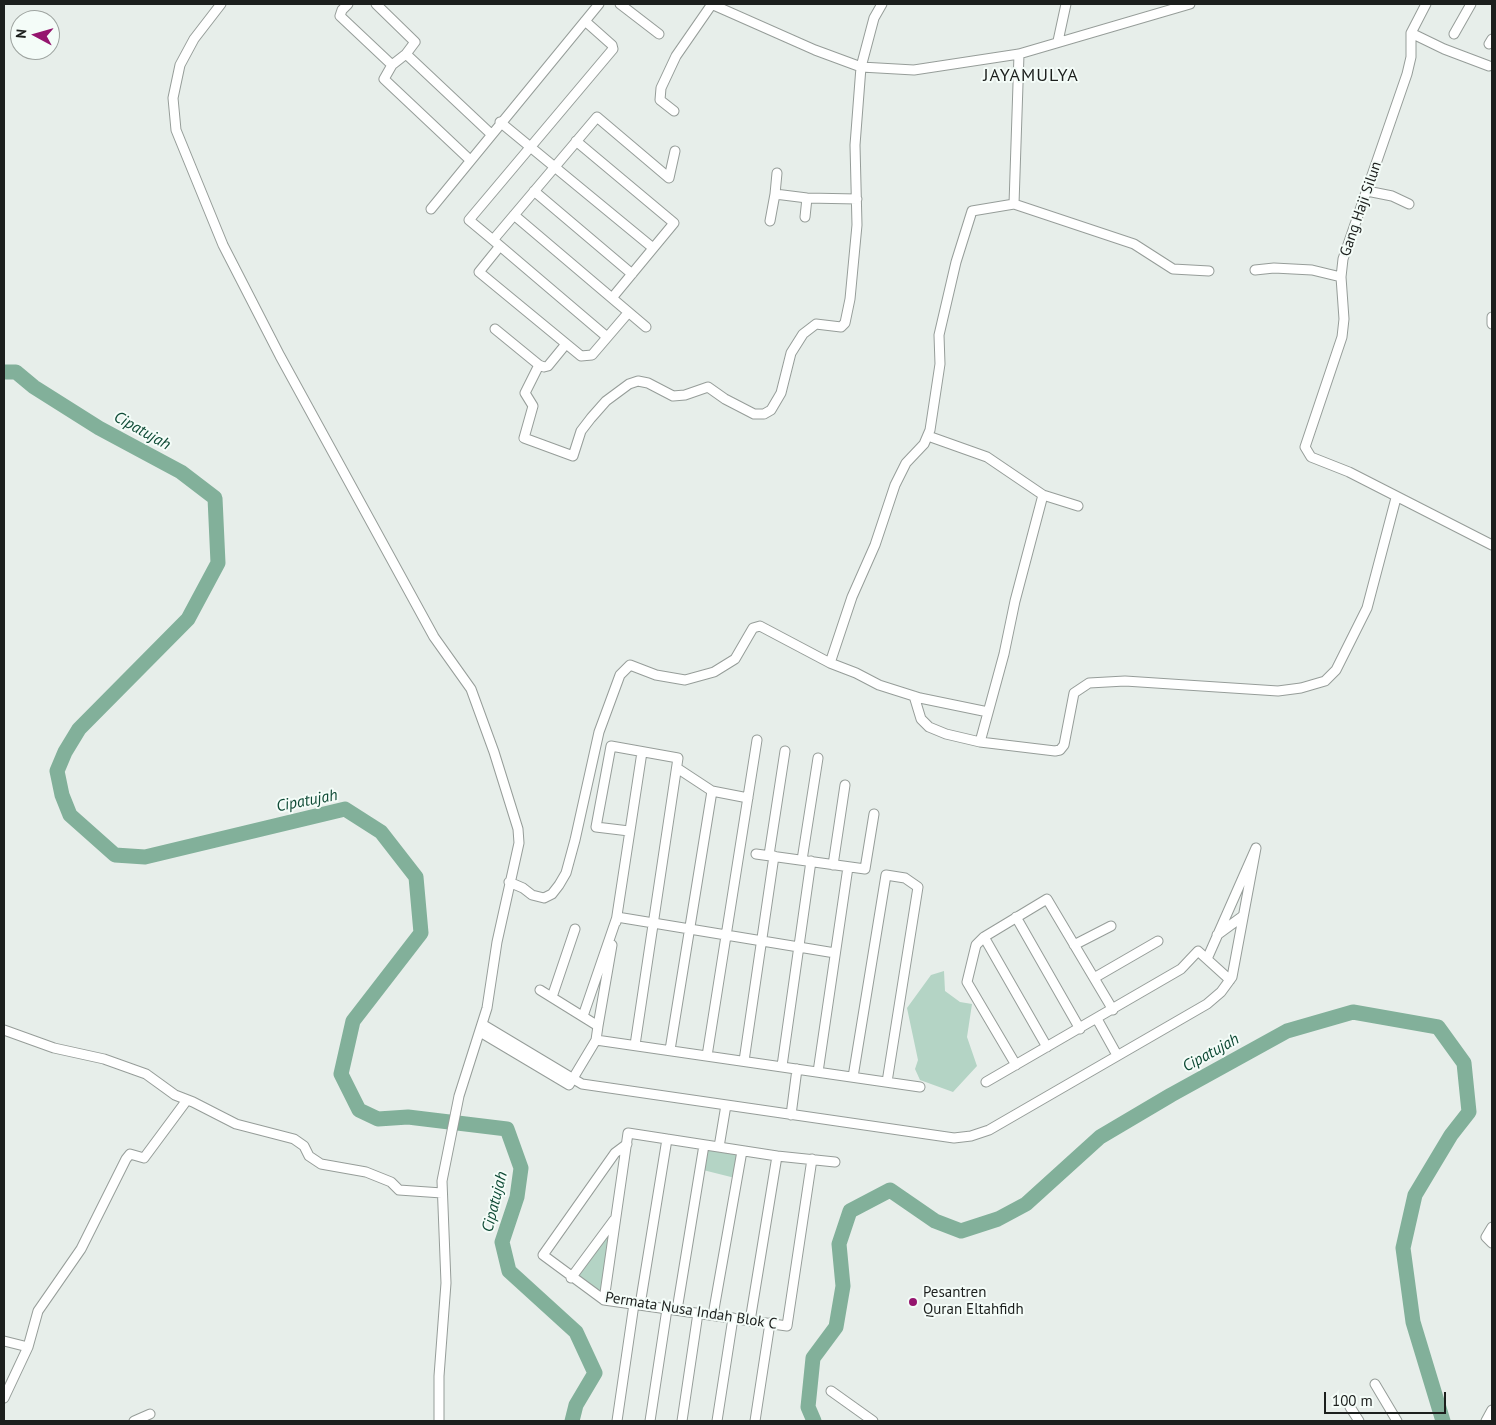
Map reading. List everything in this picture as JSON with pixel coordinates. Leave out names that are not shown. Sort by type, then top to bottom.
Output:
[{"type":"street","points":[[221,4],[194,39],[180,66],[173,98],[176,130],[224,245],[280,356],[434,637],[471,689],[494,752],[518,829],[519,843],[509,882],[493,965],[491,990],[459,1096],[442,1181],[446,1283],[439,1376],[439,1421]]},
{"type":"street","points":[[348,4],[342,10],[340,16],[392,65]]},
{"type":"street","points":[[376,4],[415,42],[406,54],[392,65],[384,79],[470,160]]},
{"type":"street","points":[[432,209],[500,122],[600,4]]},
{"type":"street","points":[[620,4],[659,34]]},
{"type":"street","points":[[674,110],[660,100],[661,88],[676,56],[711,4],[815,50],[861,67],[914,70],[1019,54],[1058,41],[1190,4]]},
{"type":"street","points":[[539,365],[525,392],[533,406],[524,438],[573,456],[581,430],[591,418],[606,401],[629,384],[638,381],[648,383],[673,396],[685,396],[708,386],[725,399],[754,414],[764,414],[771,410],[781,393],[791,353],[803,334],[816,324],[841,327],[845,324],[857,225],[856,145],[861,67],[874,18],[882,4]]},
{"type":"street","points":[[1058,41],[1066,4]]},
{"type":"street","name":"Gang Haji Silun","points":[[1396,498],[1349,472],[1311,456],[1305,447],[1342,337],[1344,319],[1341,277],[1343,259],[1407,74],[1411,56],[1411,33],[1426,4]]},
{"type":"street","points":[[1454,34],[1471,4]]},
{"type":"street","points":[[585,21],[612,45],[613,49],[469,220],[607,337]]},
{"type":"street","points":[[1411,33],[1491,68]]},
{"type":"street","points":[[406,54],[491,134]]},
{"type":"street","points":[[1014,204],[1019,54]]},
{"type":"street","points":[[628,313],[592,355],[587,357],[581,356],[479,272],[514,215],[596,117],[669,178],[675,152]]},
{"type":"street","points":[[500,122],[653,248]]},
{"type":"street","points":[[576,141],[674,223],[612,298]]},
{"type":"street","points":[[770,221],[777,173]]},
{"type":"street","points":[[534,191],[632,274]]},
{"type":"street","points":[[1367,191],[1392,196],[1409,204]]},
{"type":"street","points":[[775,194],[807,198],[857,199]]},
{"type":"street","points":[[805,217],[807,198]]},
{"type":"street","points":[[830,663],[852,597],[875,545],[895,485],[906,463],[924,444],[928,436],[940,364],[939,335],[970,214],[977,209],[1014,204],[1134,244],[1173,269],[1209,271]]},
{"type":"street","points":[[514,215],[646,327]]},
{"type":"street","points":[[1255,270],[1274,268],[1312,270],[1341,277]]},
{"type":"street","points":[[1492,316],[1492,324]]},
{"type":"street","points":[[495,329],[539,365],[548,366],[566,344]]},
{"type":"street","points":[[928,436],[987,457],[1043,495],[1078,506]]},
{"type":"street","points":[[980,742],[1043,495]]},
{"type":"street","points":[[914,696],[917,712],[929,727],[946,734],[980,742],[1060,750],[1064,745],[1074,693],[1089,683],[1125,681],[1278,691],[1301,688],[1330,677],[1345,654],[1367,608],[1396,498],[1492,545]]},
{"type":"street","points":[[509,882],[523,888],[532,895],[544,898],[552,894],[566,874],[599,732],[620,675],[627,667],[635,665],[656,675],[685,680],[714,672],[735,659],[753,628],[760,626],[830,663],[856,673],[879,685],[914,696],[988,712]]},
{"type":"street","points":[[707,1056],[757,740]]},
{"type":"street","points":[[630,831],[596,827],[611,746],[678,758],[635,1045]]},
{"type":"street","points":[[744,1061],[786,751]]},
{"type":"street","points":[[573,1078],[596,1040],[642,752]]},
{"type":"street","points":[[782,1066],[799,948],[818,758]]},
{"type":"street","points":[[677,768],[712,791],[748,798]]},
{"type":"street","points":[[833,864],[845,785]]},
{"type":"street","points":[[670,1050],[712,791]]},
{"type":"street","points":[[756,854],[865,869],[874,814]]},
{"type":"street","points":[[481,1028],[582,1084],[954,1138],[971,1136],[989,1130],[1207,1004],[1230,980],[1256,848],[1206,959]]},
{"type":"street","points":[[818,1072],[848,867]]},
{"type":"street","points":[[853,1077],[886,875],[905,878],[918,887],[888,1082]]},
{"type":"street","points":[[1016,1065],[967,982],[976,945],[984,936],[1047,899],[1113,1010]]},
{"type":"street","points":[[1217,935],[1243,916]]},
{"type":"street","points":[[617,917],[690,928],[726,937],[835,953]]},
{"type":"street","points":[[583,1016],[617,917]]},
{"type":"street","points":[[1016,918],[1080,1029]]},
{"type":"street","points":[[1074,945],[1111,926]]},
{"type":"street","points":[[552,997],[575,929]]},
{"type":"street","points":[[984,936],[1047,1047]]},
{"type":"street","points":[[1094,978],[1158,941]]},
{"type":"street","points":[[986,1082],[1181,969],[1198,951],[1230,980]]},
{"type":"street","points":[[540,990],[598,1026]]},
{"type":"street","points":[[1097,1018],[1118,1055]]},
{"type":"street","points":[[4,1030],[54,1048],[104,1059],[146,1074],[175,1096],[236,1124],[294,1138],[304,1146],[310,1156],[321,1164],[373,1174],[391,1182],[399,1190],[442,1193]]},
{"type":"street","points":[[596,1040],[920,1087]]},
{"type":"street","points":[[791,1114],[797,1069]]},
{"type":"street","points":[[4,1398],[28,1348],[38,1311],[81,1249],[126,1159],[130,1154],[144,1158],[187,1100]]},
{"type":"street","points":[[719,1147],[726,1105]]},
{"type":"street","points":[[604,1300],[628,1133],[777,1156],[835,1162]]},
{"type":"street","points":[[617,1421],[667,1139]]},
{"type":"street","name":"Permata Nusa Indah Blok C","points":[[627,1144],[615,1154],[543,1255],[571,1278],[604,1300],[786,1326],[812,1159]]},
{"type":"street","points":[[677,1310],[704,1145]]},
{"type":"street","points":[[713,1315],[742,1150]]},
{"type":"street","points":[[750,1321],[777,1156]]},
{"type":"street","points":[[571,1278],[616,1217]]},
{"type":"street","points":[[1492,1227],[1486,1238],[1492,1243]]},
{"type":"street","points":[[650,1421],[667,1309]]},
{"type":"street","points":[[682,1421],[698,1313]]},
{"type":"street","points":[[717,1421],[733,1318]]},
{"type":"street","points":[[755,1421],[770,1323]]},
{"type":"street","points":[[4,1341],[28,1348]]},
{"type":"street","points":[[1376,1384],[1398,1421]]},
{"type":"street","points":[[831,1390],[873,1421]]},
{"type":"street","points":[[1350,1407],[1359,1421]]},
{"type":"street","points":[[1486,1421],[1492,1410]]},
{"type":"street","points":[[134,1421],[150,1414]]},
{"type":"green space","points":[[944,971],[945,991],[960,1002],[972,1004],[967,1037],[977,1066],[953,1092],[920,1080],[915,1069],[918,1060],[907,1008],[931,975]]},
{"type":"green space","points":[[706,1147],[740,1153],[735,1178],[703,1170]]},
{"type":"green space","points":[[614,1224],[603,1297],[574,1277]]},
{"type":"waterway","name":"Cipatujah","points":[[4,372],[16,372],[34,387],[99,428],[181,472],[215,498],[218,563],[188,619],[79,729],[65,752],[57,771],[62,795],[70,815],[115,855],[145,857],[345,809],[381,832],[416,877],[421,933],[353,1021],[341,1074],[359,1110],[378,1119],[408,1117],[507,1129],[521,1168],[517,1197],[502,1242],[509,1271],[576,1332],[595,1373],[576,1405],[572,1421]]},
{"type":"waterway","name":"Cipatujah","points":[[814,1421],[808,1407],[813,1358],[836,1327],[843,1286],[839,1244],[850,1211],[890,1190],[935,1221],[961,1231],[998,1219],[1026,1204],[1100,1137],[1171,1095],[1287,1031],[1353,1012],[1438,1027],[1464,1063],[1469,1112],[1451,1135],[1415,1195],[1403,1248],[1413,1322],[1443,1421]]},
{"type":"place","name":"Pesantren Quran Eltahfidh","points":[[913,1302]]},
{"type":"district","name":"JAYAMULYA","points":[[1031,76]]}]
